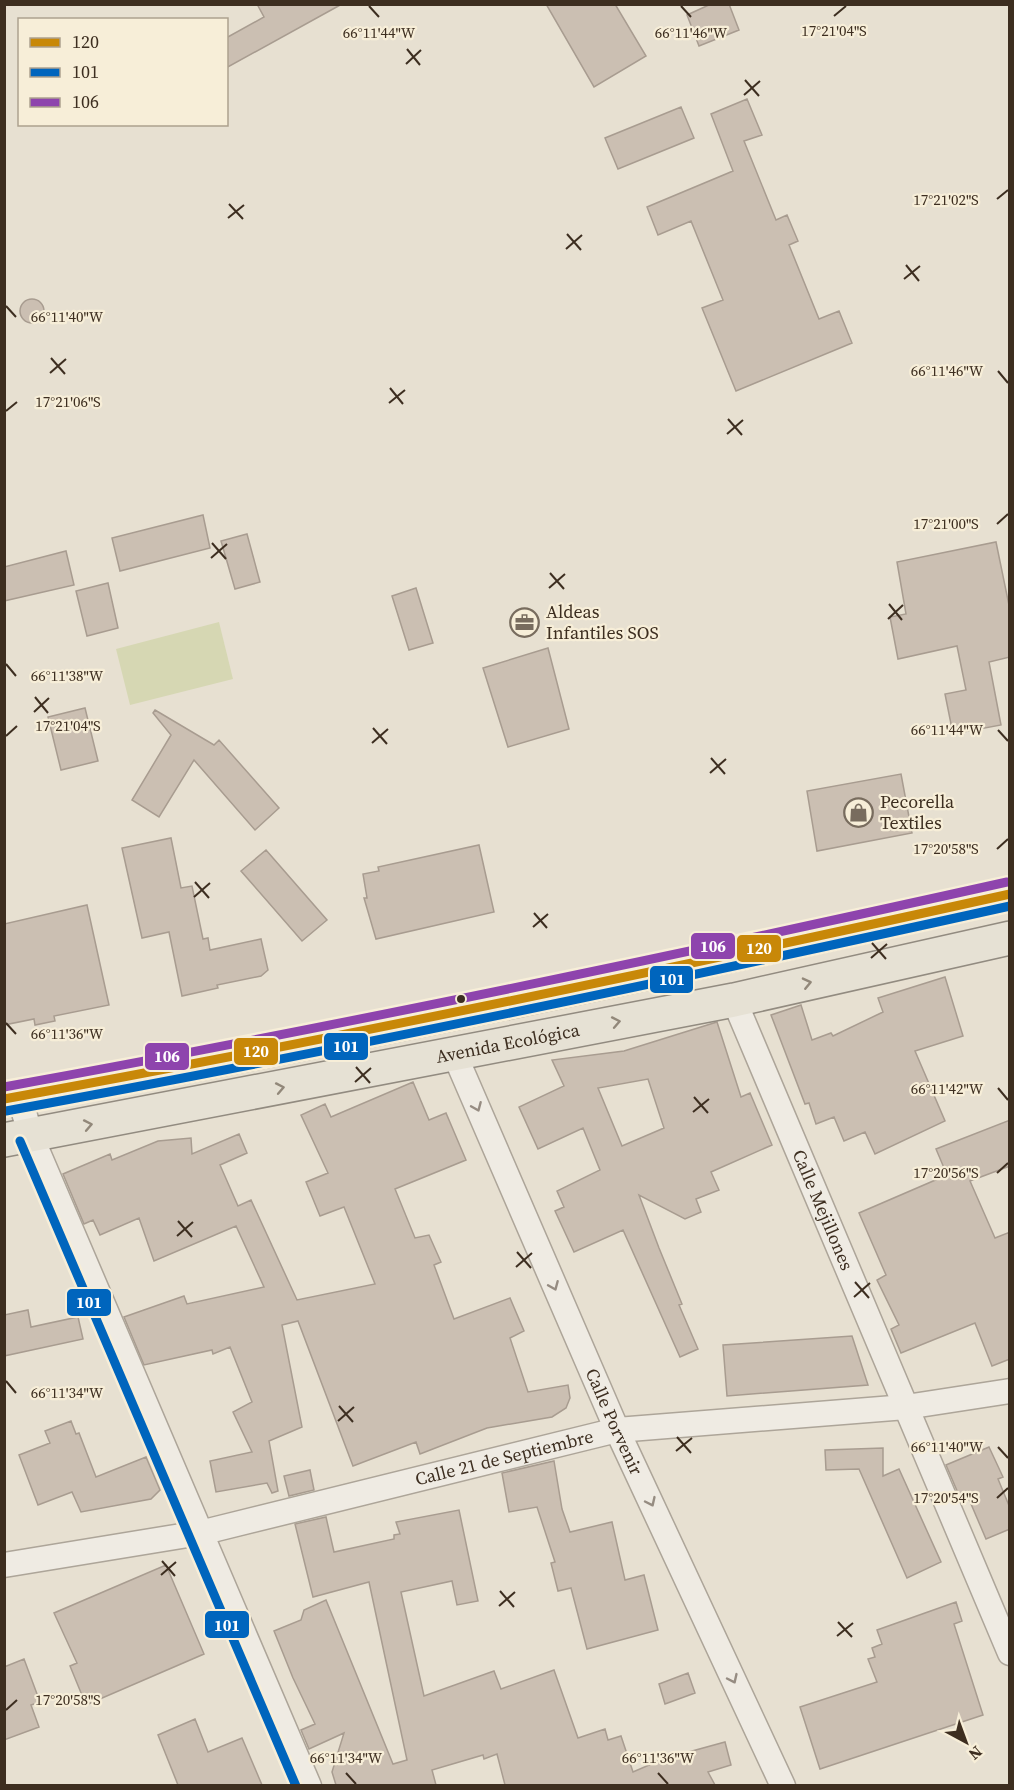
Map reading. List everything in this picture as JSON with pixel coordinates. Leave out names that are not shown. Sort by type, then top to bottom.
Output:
[{"type":"main road","points":[[12,1097],[154,1072],[706,961],[1010,894]]},
{"type":"main road","name":"Avenida Ecológica","points":[[18,1138],[734,1000],[1010,938]]},
{"type":"street","name":"Calle Mejillones","points":[[734,1000],[1010,1653]]},
{"type":"street","name":"Calle Porvenir","points":[[454,1053],[617,1430],[783,1785]]},
{"type":"street","points":[[12,1097],[18,1138],[200,1533],[309,1785]]},
{"type":"street","name":"Calle 21 de Septiembre","points":[[4,1565],[200,1533],[617,1430],[906,1407],[1010,1391]]},
{"type":"green space","points":[[219,622],[233,679],[130,705],[116,649]]},
{"type":"building","points":[[257,4],[342,4],[228,67],[228,37],[264,17]]},
{"type":"building","points":[[546,4],[615,4],[646,56],[594,87]]},
{"type":"building","points":[[711,4],[729,4],[739,30],[699,46],[687,15]]},
{"type":"building","points":[[747,99],[762,135],[744,141],[776,220],[787,215],[798,241],[789,245],[819,319],[839,311],[852,343],[736,391],[702,308],[723,300],[691,221],[658,235],[647,207],[733,171],[711,114]]},
{"type":"building","points":[[681,107],[694,138],[618,169],[605,138]]},
{"type":"building","points":[[32,299],[41,302],[44,311],[41,320],[32,323],[23,320],[20,311],[23,302]]},
{"type":"building","points":[[203,515],[210,548],[120,571],[112,538]]},
{"type":"building","points":[[247,534],[260,582],[235,589],[221,541]]},
{"type":"building","points":[[996,542],[1010,610],[1010,657],[989,662],[1001,725],[953,734],[945,694],[966,690],[957,646],[898,659],[890,617],[906,614],[897,562]]},
{"type":"building","points":[[66,551],[74,585],[4,601],[4,567]]},
{"type":"building","points":[[108,583],[118,628],[87,636],[76,591]]},
{"type":"building","points":[[416,588],[433,643],[409,650],[392,596]]},
{"type":"building","points":[[548,648],[569,729],[508,747],[483,668]]},
{"type":"building","points":[[85,708],[98,761],[61,770],[48,717]]},
{"type":"building","points":[[155,710],[214,745],[219,740],[279,808],[255,830],[194,760],[159,817],[132,800],[171,735],[153,713]]},
{"type":"building","name":"Pecorella Textiles","points":[[901,774],[912,833],[817,851],[807,791]]},
{"type":"building","points":[[171,838],[181,888],[192,886],[203,939],[208,938],[210,950],[261,939],[268,970],[261,976],[217,985],[218,988],[182,996],[169,932],[142,938],[122,848]]},
{"type":"building","points":[[479,845],[494,912],[376,939],[364,898],[367,898],[363,874],[379,871],[378,867]]},
{"type":"building","points":[[266,850],[327,920],[302,941],[241,871]]},
{"type":"building","points":[[87,905],[109,1005],[54,1016],[55,1021],[35,1025],[34,1019],[4,1025],[4,924]]},
{"type":"building","points":[[945,977],[963,1036],[915,1051],[945,1121],[875,1154],[865,1132],[844,1141],[834,1117],[816,1124],[809,1103],[805,1104],[771,1015],[801,1005],[812,1040],[831,1033],[833,1036],[883,1012],[878,998]]},
{"type":"building","points":[[717,1022],[741,1097],[750,1093],[772,1145],[711,1172],[719,1190],[696,1199],[701,1212],[685,1219],[639,1195],[682,1304],[679,1305],[698,1349],[680,1357],[623,1230],[574,1252],[555,1211],[564,1207],[557,1191],[600,1170],[583,1128],[538,1149],[519,1107],[564,1086],[552,1060],[624,1051]],"holes":[[[648,1079],[664,1128],[622,1146],[598,1088]]]},
{"type":"building","points":[[413,1082],[429,1120],[446,1113],[466,1160],[395,1189],[415,1238],[429,1235],[441,1262],[434,1265],[454,1319],[510,1298],[524,1331],[510,1338],[528,1392],[568,1385],[570,1398],[566,1408],[552,1417],[487,1428],[420,1454],[416,1442],[353,1466],[298,1321],[282,1325],[302,1427],[269,1441],[278,1491],[272,1493],[267,1483],[216,1492],[210,1461],[252,1452],[233,1412],[252,1402],[230,1347],[213,1354],[212,1350],[144,1365],[124,1317],[184,1296],[187,1304],[264,1287],[236,1226],[154,1261],[139,1218],[100,1235],[93,1220],[84,1224],[63,1174],[110,1154],[112,1160],[158,1141],[191,1138],[192,1154],[239,1134],[247,1153],[220,1165],[238,1206],[251,1200],[297,1300],[375,1284],[344,1207],[320,1216],[306,1182],[328,1173],[301,1115],[325,1104],[331,1117]]},
{"type":"building","points":[[1010,1120],[1010,1166],[970,1181],[995,1238],[1010,1232],[1010,1359],[992,1366],[975,1323],[901,1353],[891,1329],[899,1325],[877,1280],[886,1275],[859,1213],[947,1175],[936,1149]]},
{"type":"building","points":[[28,1310],[31,1327],[78,1317],[83,1339],[4,1356],[4,1315]]},
{"type":"building","points":[[852,1336],[868,1385],[727,1396],[723,1345]]},
{"type":"building","points":[[71,1421],[76,1434],[79,1433],[96,1477],[146,1457],[160,1490],[151,1499],[81,1512],[72,1492],[38,1505],[19,1455],[50,1443],[45,1431]]},
{"type":"building","points":[[989,1447],[1003,1477],[998,1479],[1010,1508],[1010,1529],[986,1539],[968,1497],[961,1500],[946,1465]]},
{"type":"building","points":[[883,1448],[883,1476],[899,1469],[941,1562],[907,1578],[859,1469],[826,1470],[825,1450]]},
{"type":"building","points":[[554,1461],[562,1509],[570,1532],[612,1522],[625,1580],[644,1575],[658,1630],[587,1649],[571,1588],[558,1591],[551,1563],[555,1562],[537,1507],[509,1512],[502,1473]]},
{"type":"building","points":[[310,1470],[314,1490],[289,1496],[284,1476]]},
{"type":"building","points":[[459,1510],[478,1601],[457,1605],[452,1581],[401,1592],[424,1696],[494,1671],[501,1689],[554,1670],[578,1738],[605,1729],[608,1740],[621,1736],[633,1772],[663,1759],[725,1742],[731,1765],[708,1772],[715,1785],[505,1785],[497,1754],[484,1759],[483,1755],[432,1770],[436,1785],[336,1785],[332,1772],[344,1733],[309,1749],[301,1730],[315,1724],[274,1631],[301,1620],[304,1610],[326,1600],[393,1764],[407,1760],[369,1582],[313,1597],[295,1524],[326,1517],[334,1552],[394,1539],[394,1535],[400,1534],[396,1522]]},
{"type":"building","points":[[166,1565],[204,1654],[86,1705],[70,1666],[77,1663],[54,1613]]},
{"type":"building","points":[[956,1602],[962,1621],[954,1624],[983,1715],[820,1769],[800,1707],[877,1682],[868,1659],[875,1657],[872,1648],[882,1644],[877,1630]]},
{"type":"building","points":[[24,1659],[40,1702],[31,1705],[39,1727],[4,1740],[4,1667]]},
{"type":"building","points":[[688,1673],[695,1693],[665,1704],[659,1684]]},
{"type":"building","points":[[195,1719],[208,1752],[242,1738],[262,1785],[178,1785],[158,1735]]},
{"type":"transit line","name":"106","points":[[4,1087],[256,1040],[507,989],[1007,882]]},
{"type":"transit line","name":"120","points":[[4,1099],[256,1052],[508,1001],[1010,894]]},
{"type":"transit line","name":"101","points":[[6,1111],[258,1064],[509,1013],[1010,906]]},
{"type":"transit line","name":"101","points":[[20,1141],[296,1786]]},
{"type":"place","name":"Aldeas Infantiles SOS","points":[[525,622]]},
{"type":"place","name":"Pecorella Textiles","points":[[859,812]]}]
